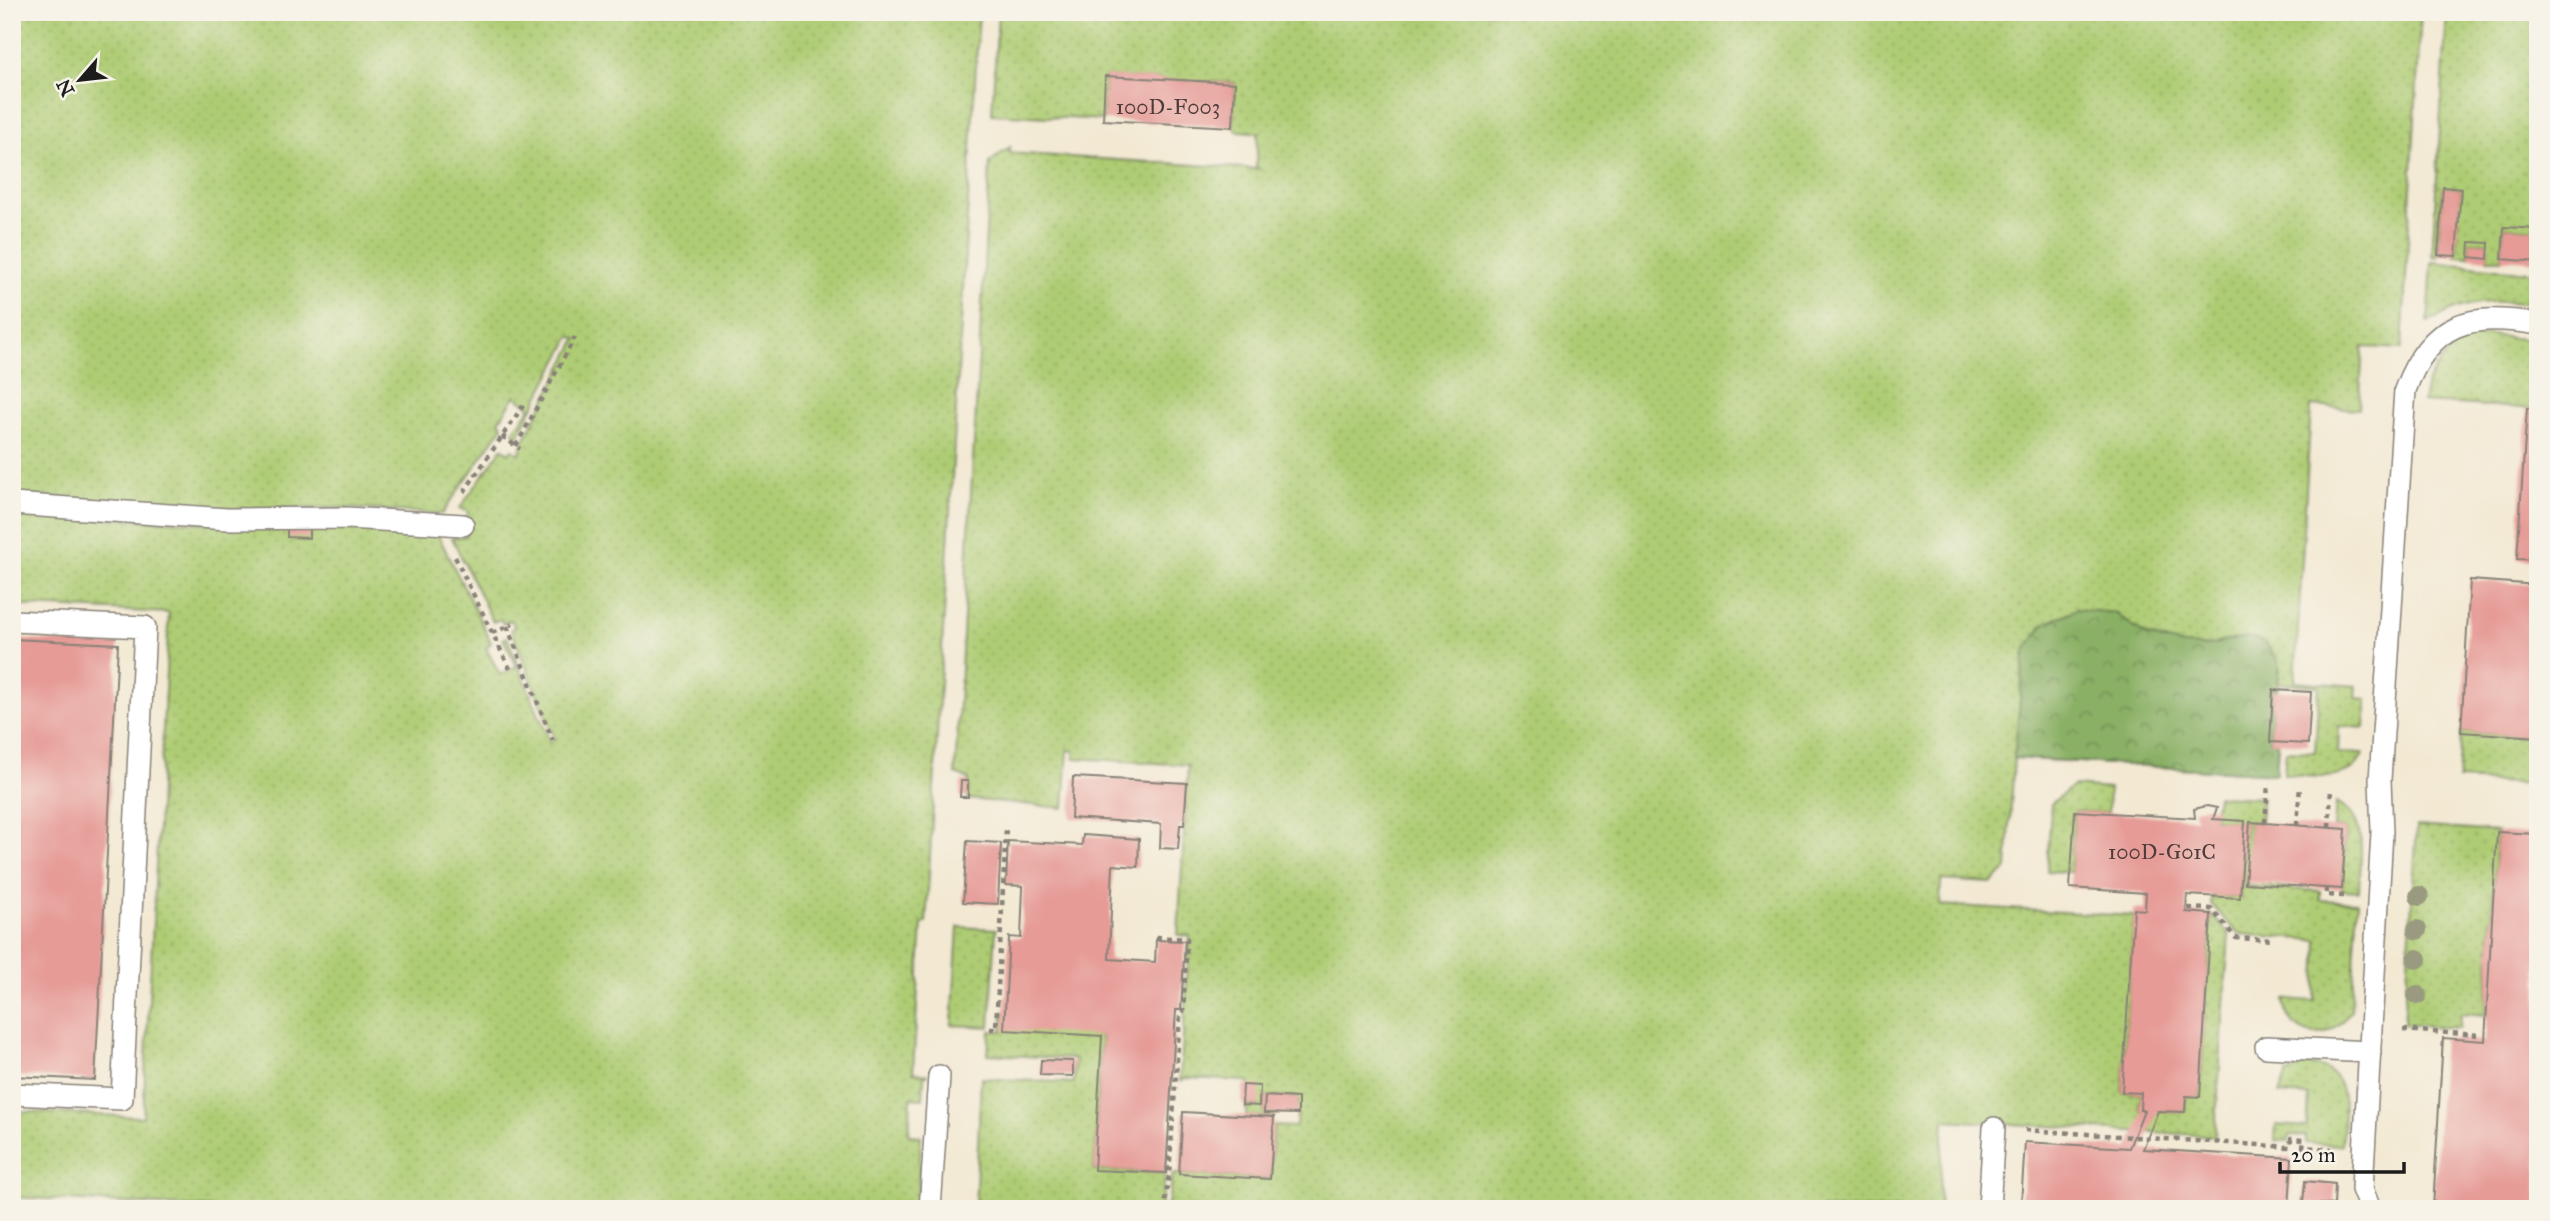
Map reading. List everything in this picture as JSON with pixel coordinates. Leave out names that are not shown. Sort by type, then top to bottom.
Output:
[{"type":"lane","points":[[2370,1209],[2362,1189],[2382,832],[2380,780],[2405,390],[2414,368],[2428,348],[2456,326],[2492,318],[2538,324]]},
{"type":"lane","points":[[12,504],[227,519],[335,518],[463,525]]},
{"type":"lane","points":[[12,621],[145,627],[122,1100],[12,1094]]},
{"type":"lane","points":[[2266,1047],[2370,1052]]},
{"type":"lane","points":[[930,1209],[939,1076]]},
{"type":"lane","points":[[1989,1209],[1994,1128]]},
{"type":"path","points":[[502,436],[518,448],[575,337]]},
{"type":"path","points":[[492,633],[510,625],[553,741]]},
{"type":"path","points":[[2265,823],[2268,785]]},
{"type":"path","points":[[2297,825],[2300,786]]},
{"type":"path","points":[[2329,827],[2331,788]]},
{"type":"path","points":[[990,1029],[996,1029],[1006,827]]},
{"type":"path","points":[[2188,908],[2211,909],[2236,938],[2274,940]]},
{"type":"path","points":[[1156,937],[1187,939],[1183,1013],[1180,1017],[1164,1209]]},
{"type":"path","points":[[2371,1028],[2479,1035]]},
{"type":"path","points":[[1994,1128],[2290,1147],[2291,1139],[2304,1140],[2303,1147],[2364,1151]]},
{"type":"green space","points":[[12,12],[979,12],[927,908],[926,923],[922,924],[913,1072],[929,1075],[924,1076],[923,1099],[911,1098],[909,1135],[921,1136],[917,1209],[234,1209],[12,1197],[12,1111],[143,1117],[169,613],[12,605],[12,514],[437,533],[489,638],[491,643],[486,648],[500,675],[517,666],[503,639],[507,637],[550,742],[555,739],[511,629],[515,627],[511,620],[503,624],[501,619],[493,622],[452,538],[466,536],[468,512],[460,508],[502,448],[509,453],[512,449],[519,454],[577,339],[571,336],[518,436],[513,432],[531,407],[515,396],[499,421],[503,426],[442,514],[347,508],[234,509],[12,495]]},
{"type":"green space","points":[[998,12],[2254,12],[2289,20],[2309,12],[2421,12],[2402,349],[2363,347],[2359,409],[2311,406],[2295,681],[2357,686],[2356,698],[2367,699],[2365,728],[2339,726],[2338,753],[2363,754],[2357,764],[2340,775],[2318,777],[2284,774],[2286,751],[2315,752],[2319,686],[2278,683],[2277,690],[2273,690],[2270,741],[2278,743],[2276,774],[2014,758],[2007,869],[1991,883],[1941,880],[1940,905],[2134,916],[2122,1092],[2141,1093],[2140,1110],[2185,1112],[2186,1096],[2200,1096],[2211,914],[2229,934],[2215,1136],[1944,1120],[1939,1209],[1167,1209],[1173,1174],[1270,1179],[1274,1126],[1296,1127],[1298,1098],[1265,1096],[1264,1113],[1274,1113],[1274,1117],[1246,1116],[1246,1106],[1259,1106],[1247,1081],[1186,1078],[1180,1081],[1190,936],[1178,935],[1188,765],[1074,758],[1074,751],[1068,750],[1064,808],[968,799],[969,779],[955,774],[990,162],[1010,147],[1009,153],[1259,169],[1256,167],[1258,133],[1262,133],[1238,131],[1233,127],[1235,83],[1105,77],[1103,120],[992,114]]},
{"type":"green space","points":[[2447,12],[2538,12],[2538,229],[2504,227],[2502,259],[2488,259],[2488,243],[2470,242],[2469,257],[2456,256],[2461,189],[2443,188],[2437,257],[2432,257]]},
{"type":"green space","points":[[2432,262],[2538,273],[2538,305],[2494,302],[2468,305],[2428,323]]},
{"type":"green space","points":[[2490,335],[2538,341],[2538,409],[2423,402],[2430,377],[2444,356],[2465,342]]},
{"type":"green space","points":[[2077,609],[2115,613],[2145,635],[2183,645],[2203,646],[2246,637],[2265,643],[2280,666],[2277,690],[2273,690],[2270,741],[2278,743],[2276,774],[2014,758],[2025,651],[2044,624]]},
{"type":"green space","points":[[2461,732],[2538,737],[2538,797],[2535,797],[2536,784],[2458,780]]},
{"type":"green space","points":[[2073,786],[2109,789],[2108,813],[2075,811],[2071,872],[2047,871],[2051,804]]},
{"type":"green space","points":[[2217,796],[2262,798],[2260,822],[2250,822],[2247,886],[2320,891],[2320,900],[2358,902],[2351,1011],[2331,1030],[2314,1034],[2306,1032],[2293,1023],[2286,1008],[2285,999],[2315,1001],[2318,940],[2238,934],[2211,904],[2212,896],[2240,898],[2245,822],[2213,819]]},
{"type":"green space","points":[[2336,803],[2347,810],[2358,829],[2361,841],[2359,891],[2342,890],[2346,829],[2334,828]]},
{"type":"green space","points":[[2417,826],[2497,832],[2486,1015],[2460,1013],[2459,1028],[2404,1024]]},
{"type":"green space","points":[[958,927],[996,929],[990,1027],[952,1025]]},
{"type":"green space","points":[[1003,1012],[1102,1036],[1094,1170],[1166,1173],[1160,1209],[975,1209],[981,1078],[1074,1083],[1075,1059],[988,1054],[990,1031],[1002,1031]]},
{"type":"green space","points":[[2304,1065],[2320,1067],[2338,1081],[2344,1104],[2342,1145],[2306,1143],[2306,1136],[2290,1135],[2289,1141],[2275,1140],[2276,1125],[2307,1127],[2309,1096],[2279,1094],[2287,1074]]},
{"type":"building","points":[[1105,76],[1235,83],[1233,127],[1103,120]]},
{"type":"building","points":[[2443,187],[2461,189],[2456,256],[2438,255]]},
{"type":"building","points":[[2504,227],[2538,229],[2538,262],[2502,259]]},
{"type":"building","points":[[2470,242],[2489,243],[2488,259],[2469,257]]},
{"type":"building","points":[[2527,408],[2538,409],[2538,560],[2517,559]]},
{"type":"building","points":[[287,525],[309,526],[309,538],[287,537]]},
{"type":"building","points":[[2470,580],[2538,585],[2538,737],[2461,732]]},
{"type":"building","points":[[12,639],[118,644],[95,1080],[12,1076]]},
{"type":"building","points":[[2273,690],[2311,692],[2308,744],[2270,742]]},
{"type":"building","points":[[1073,777],[1187,783],[1184,825],[1180,825],[1178,849],[1160,848],[1161,824],[1071,818]]},
{"type":"building","points":[[961,781],[968,781],[968,797],[960,797]]},
{"type":"building","points":[[2207,806],[2217,808],[2213,819],[2245,821],[2240,898],[2187,895],[2186,912],[2211,914],[2200,1097],[2186,1096],[2185,1112],[2158,1111],[2143,1149],[2292,1158],[2289,1209],[2105,1209],[2021,1204],[2025,1142],[2129,1148],[2144,1110],[2140,1110],[2141,1093],[2122,1092],[2134,909],[2145,910],[2146,893],[2070,888],[2075,811],[2195,818],[2194,809]]},
{"type":"building","points":[[2250,822],[2346,829],[2342,889],[2245,883]]},
{"type":"building","points":[[2497,832],[2538,834],[2538,1208],[2473,1204],[2472,1209],[2433,1208],[2443,1038],[2485,1041]]},
{"type":"building","points":[[1083,835],[1139,839],[1138,867],[1113,865],[1109,959],[1155,962],[1156,940],[1185,941],[1181,1010],[1176,1010],[1166,1173],[1094,1170],[1102,1036],[1004,1030],[1009,937],[1021,938],[1023,886],[1006,885],[1008,841],[1082,845]]},
{"type":"building","points":[[967,841],[1001,843],[998,904],[963,902]]},
{"type":"building","points":[[1041,1060],[1073,1061],[1073,1076],[1040,1075]]},
{"type":"building","points":[[1243,1085],[1260,1086],[1259,1106],[1242,1105]]},
{"type":"building","points":[[1265,1096],[1298,1098],[1298,1114],[1264,1113]]},
{"type":"building","points":[[1183,1112],[1274,1117],[1270,1179],[1179,1174]]},
{"type":"building","points":[[2305,1181],[2335,1184],[2334,1205],[2303,1203]]}]
